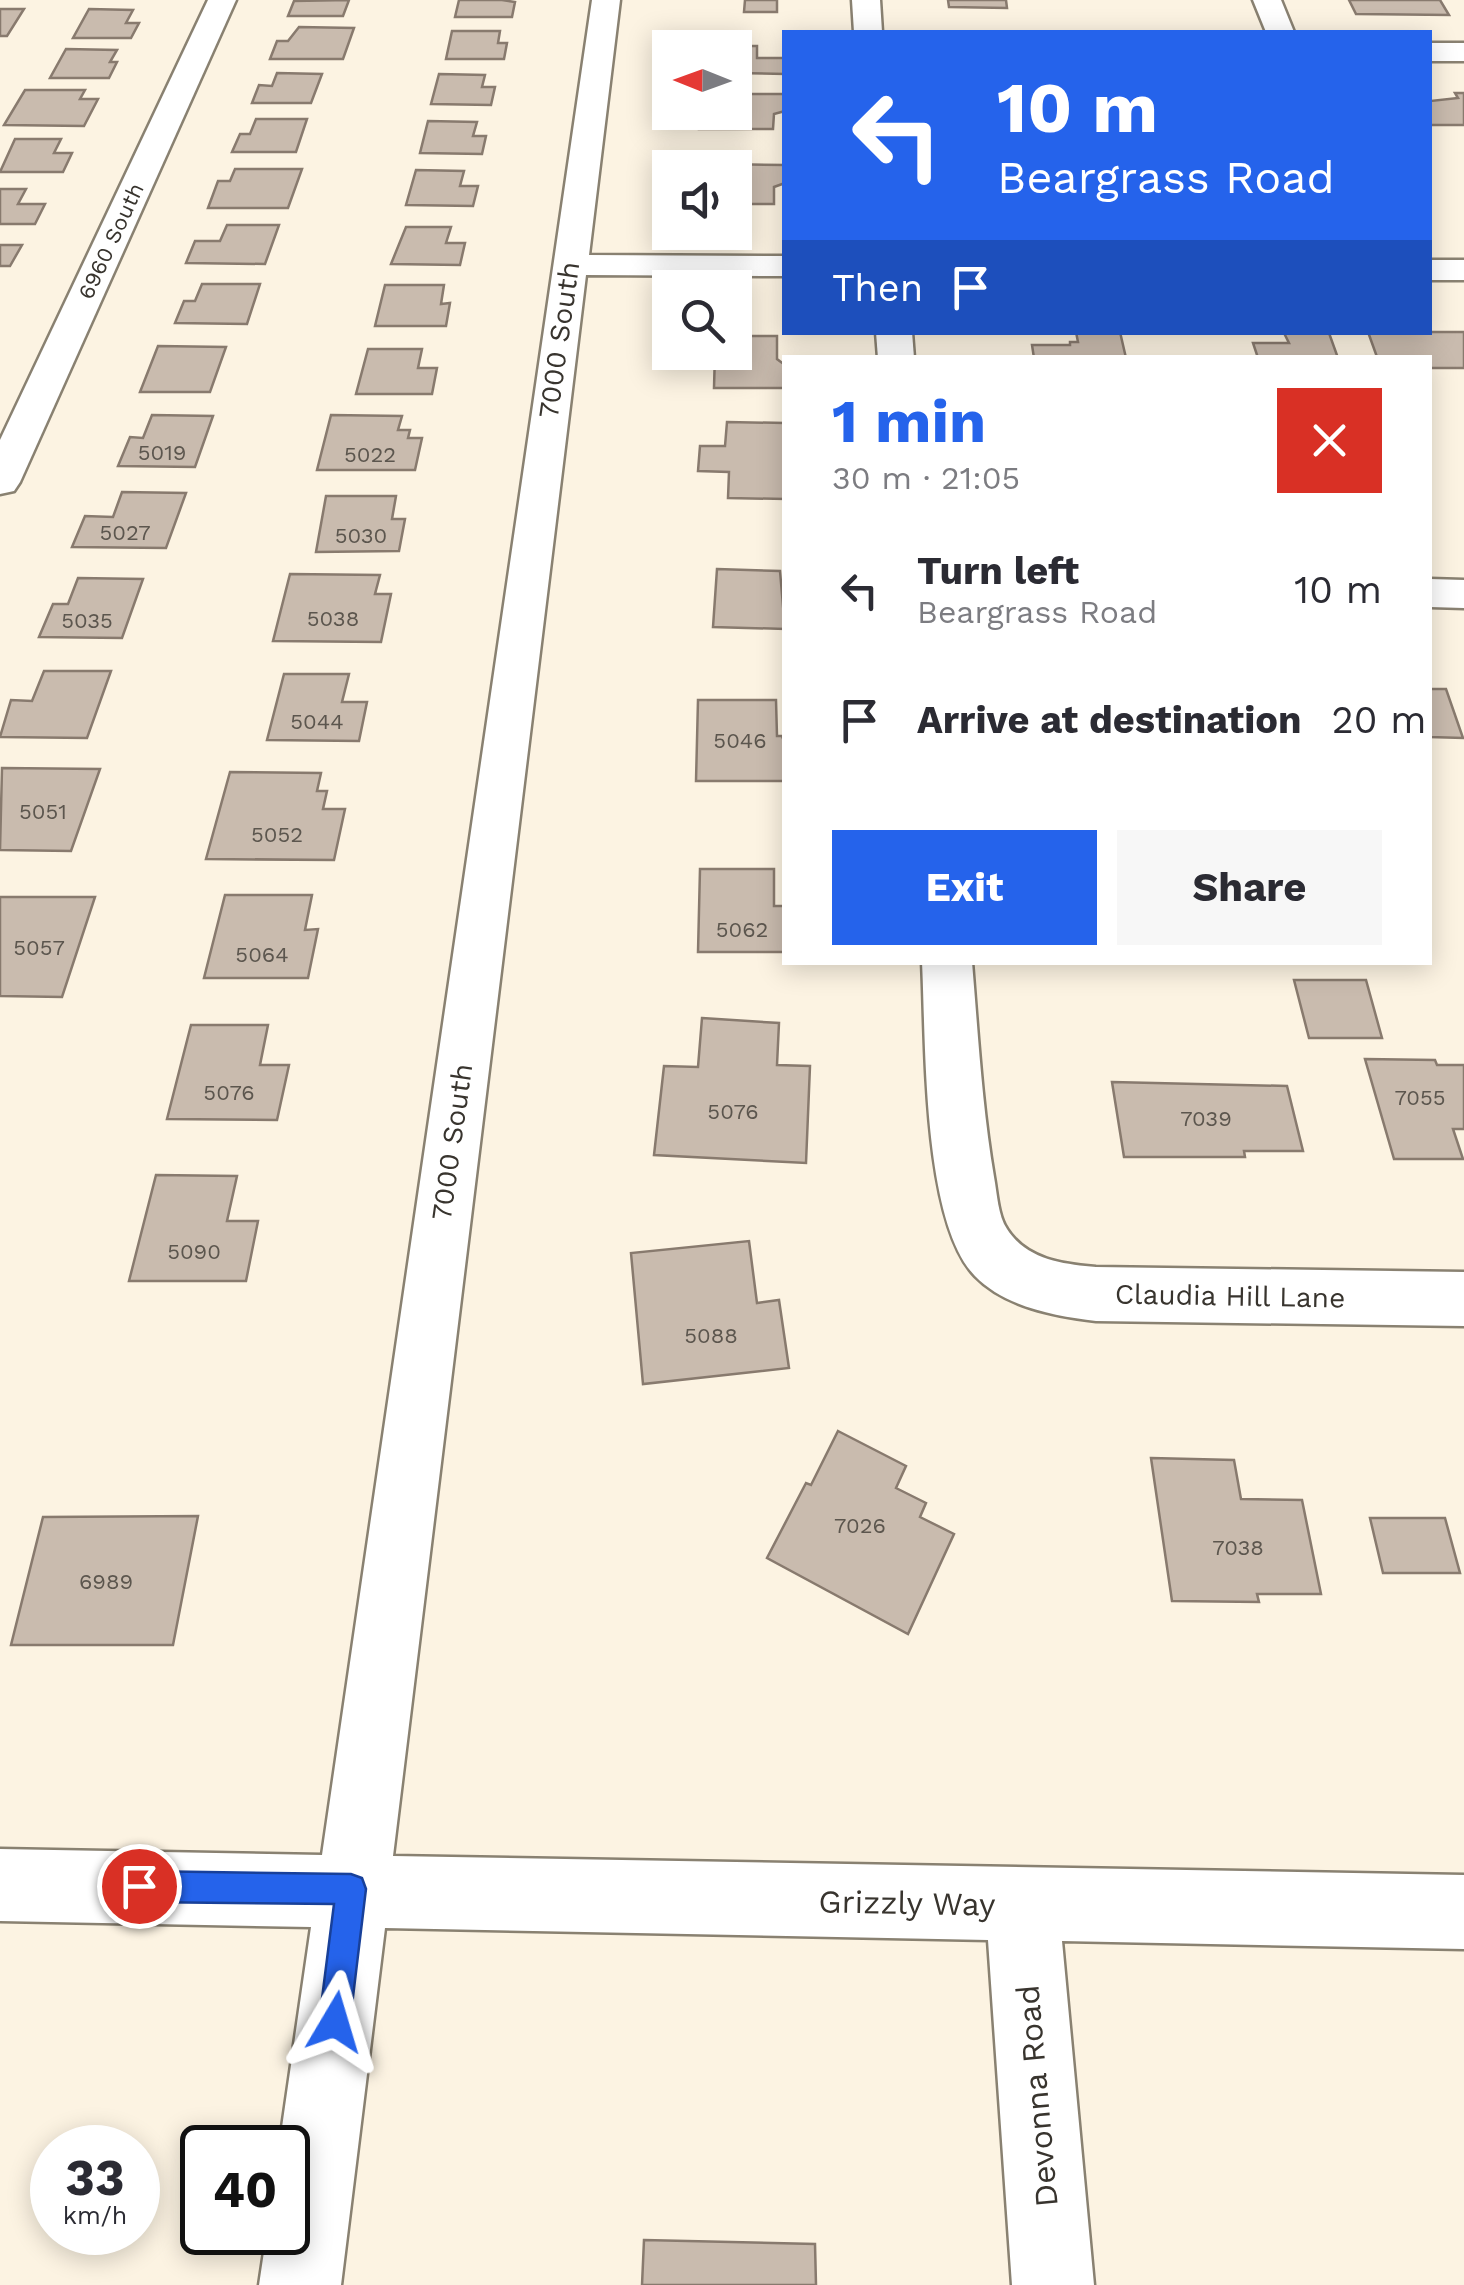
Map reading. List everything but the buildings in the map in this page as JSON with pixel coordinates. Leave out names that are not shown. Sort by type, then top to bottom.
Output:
[{"type":"street","name":"6960 South","points":[[0,482],[222,0]]},
{"type":"street","name":"7000 South","points":[[300,2285],[606,0]]},
{"type":"street","points":[[866,0],[868,30]]},
{"type":"street","points":[[1266,0],[1279,30]]},
{"type":"street","points":[[1432,52],[1464,52]]},
{"type":"street","points":[[569,265],[782,266]]},
{"type":"street","points":[[1432,270],[1464,270]]},
{"type":"street","points":[[1432,593],[1464,594]]},
{"type":"street","name":"Claudia Hill Lane","points":[[947,965],[969,1208],[986,1248],[1002,1264],[1046,1288],[1096,1294],[1464,1299]]},
{"type":"street","name":"Grizzly Way","points":[[0,1884],[1464,1912]]},
{"type":"street","name":"Devonna Road","points":[[1022,1906],[1053,2285]]},
{"type":"route","points":[[139,1886],[351,1889],[335,2022]]}]
